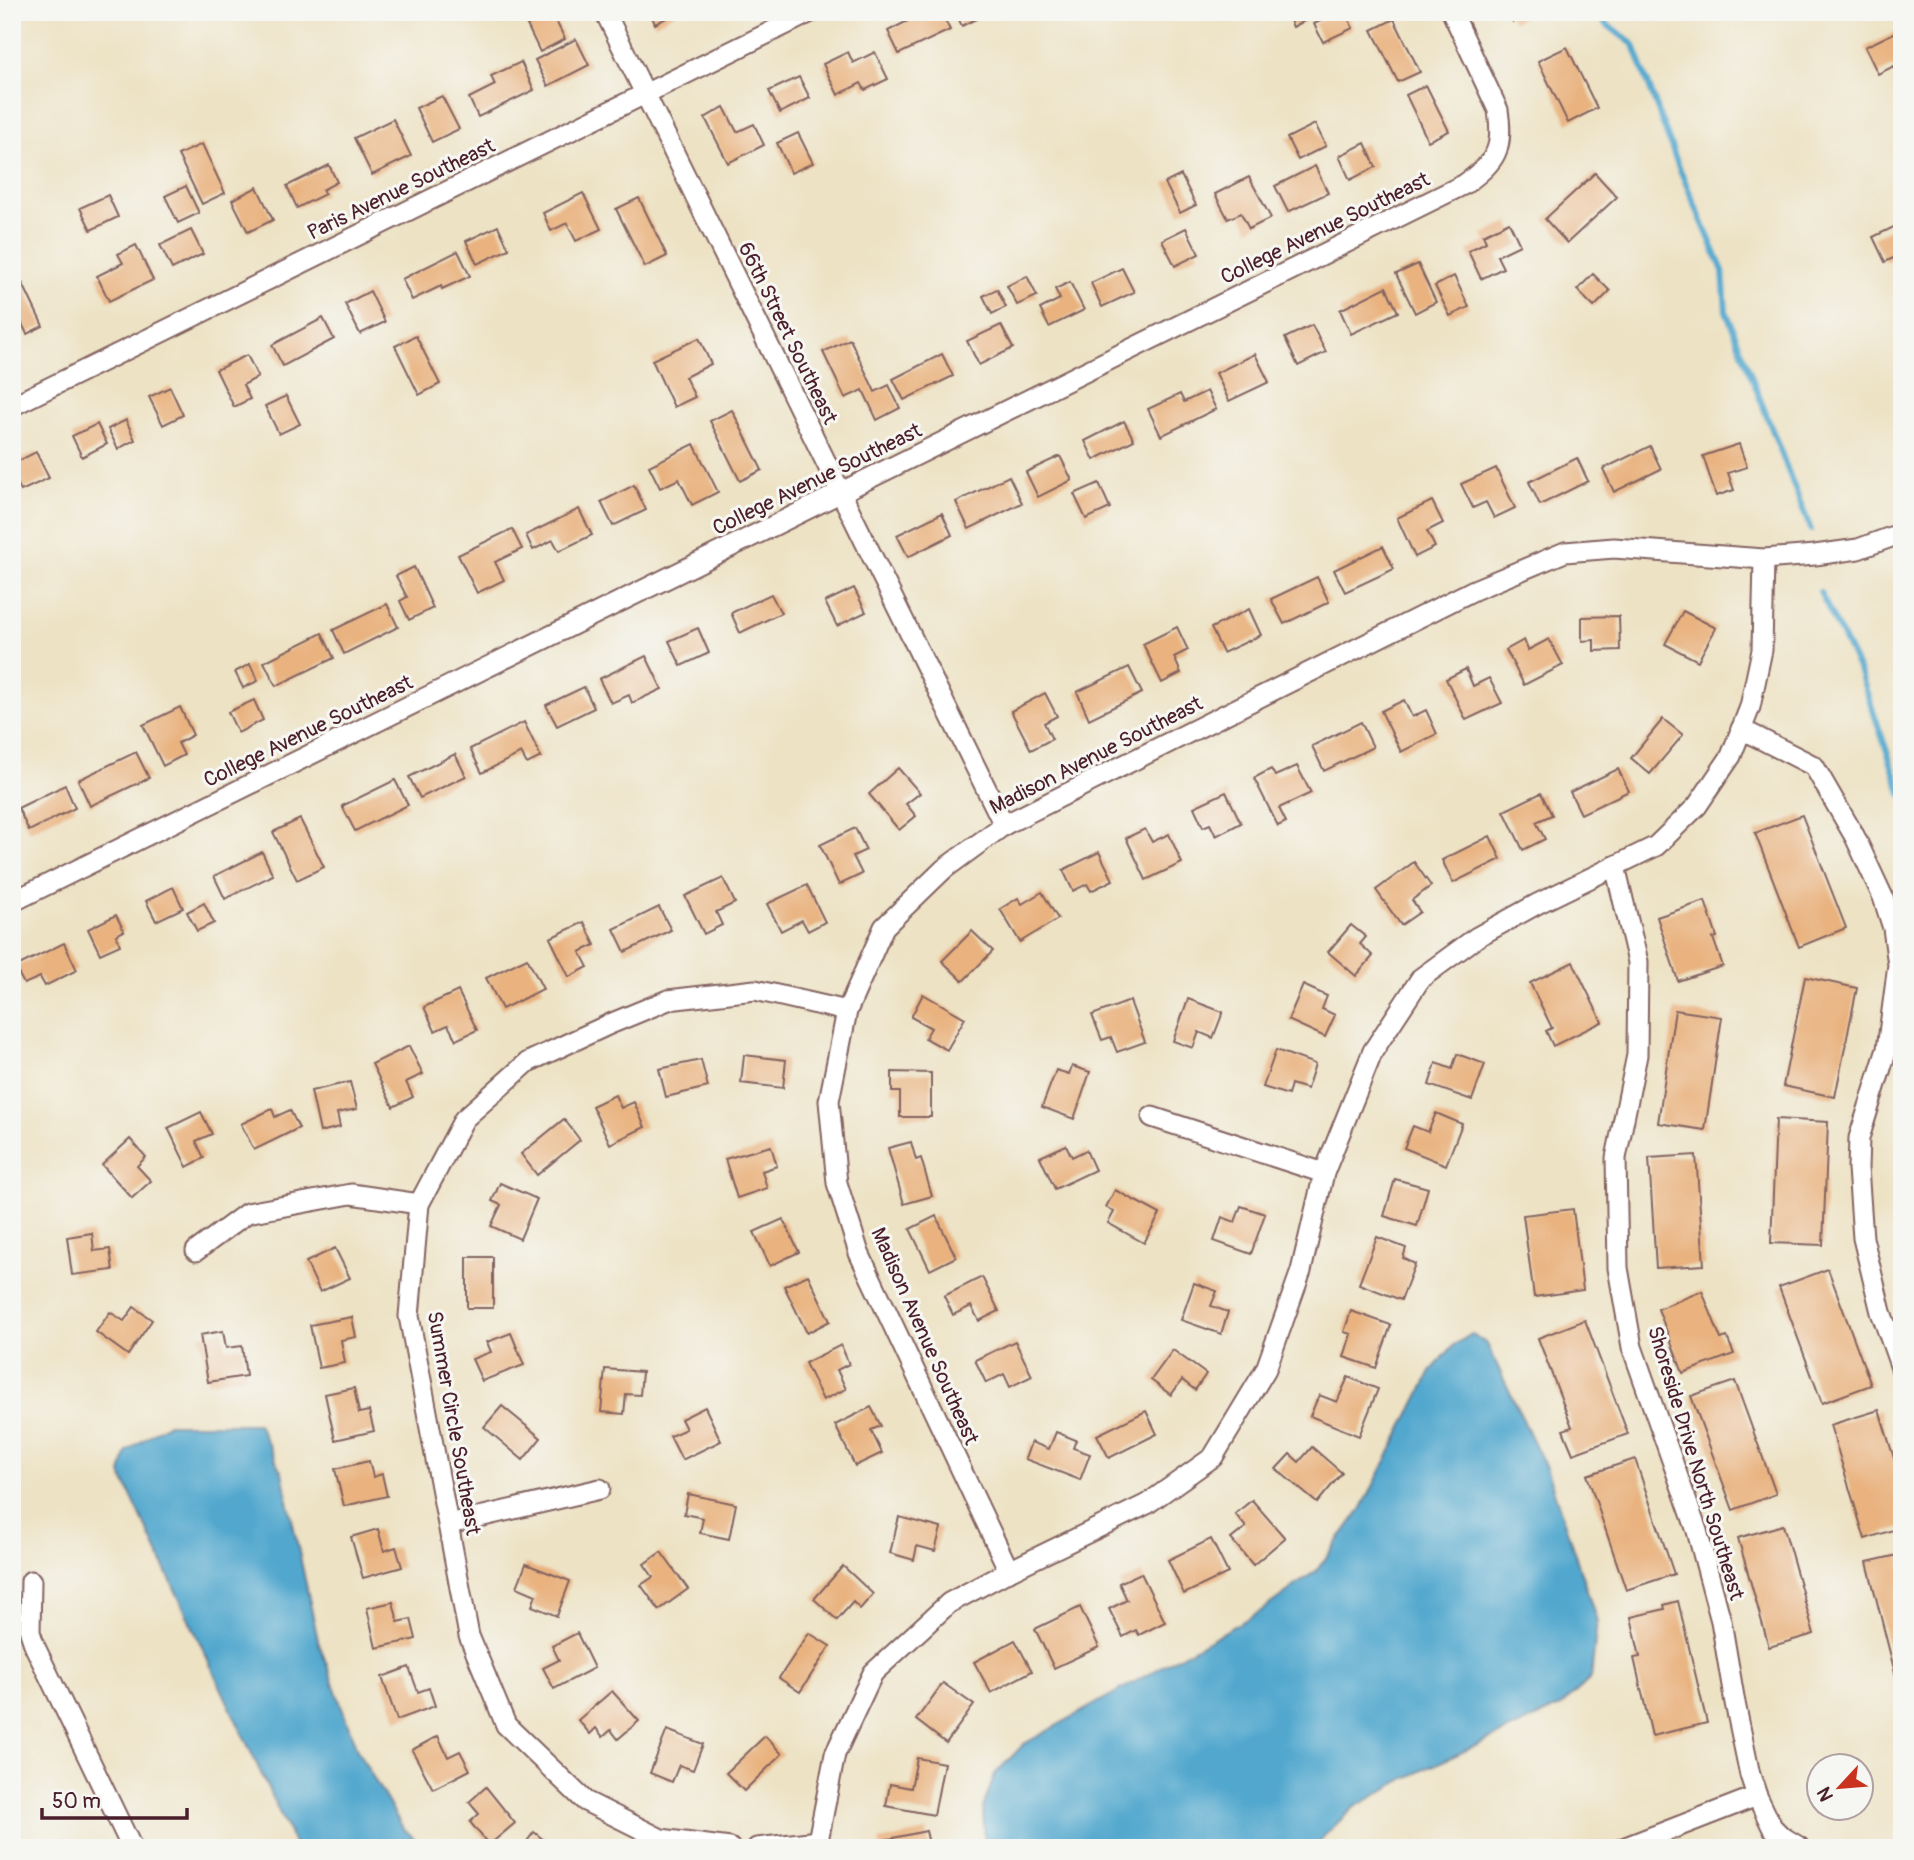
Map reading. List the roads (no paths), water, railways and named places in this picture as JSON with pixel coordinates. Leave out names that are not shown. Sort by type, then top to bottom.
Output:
[{"type":"street","name":"66th Street Southeast","points":[[605,12],[1004,825]]},
{"type":"street","name":"Paris Avenue Southeast","points":[[12,407],[811,12]]},
{"type":"street","name":"College Avenue Southeast","points":[[12,902],[1465,184],[1484,170],[1495,156],[1500,142],[1501,126],[1498,110],[1452,12]]},
{"type":"street","name":"Madison Avenue Southeast","points":[[1009,1571],[859,1253],[837,1183],[829,1101],[847,1011],[884,927],[944,869],[1004,825],[1474,590],[1565,552],[1614,548],[1764,559],[1858,548],[1902,533]]},
{"type":"street","points":[[757,1848],[818,1844],[835,1754],[873,1673],[948,1603],[1147,1504],[1213,1457],[1266,1369],[1301,1271],[1324,1173],[1373,1051],[1421,978],[1477,937],[1537,904],[1656,846],[1697,806],[1731,756],[1750,707],[1762,650],[1764,559]]},
{"type":"street","points":[[1741,729],[1814,766],[1855,836],[1883,897],[1894,929],[1898,965],[1887,1049],[1859,1138],[1858,1168],[1863,1238],[1881,1312],[1902,1371]]},
{"type":"street","name":"Shoreside Drive North Southeast","points":[[1615,866],[1638,962],[1637,1055],[1616,1158],[1618,1268],[1632,1347],[1697,1531],[1721,1622],[1747,1763],[1757,1796],[1772,1827],[1801,1848]]},
{"type":"street","name":"Summer Circle Southeast","points":[[730,1848],[660,1839],[585,1801],[506,1725],[469,1636],[409,1316],[419,1204],[464,1119],[528,1062],[610,1024],[668,1000],[755,990],[847,1011]]},
{"type":"street","points":[[1152,1117],[1324,1173]]},
{"type":"street","points":[[196,1251],[247,1213],[351,1194],[419,1204]]},
{"type":"street","points":[[449,1524],[600,1489]]},
{"type":"street","points":[[31,1581],[30,1632],[35,1647],[132,1848]]},
{"type":"street","points":[[1623,1848],[1757,1796]]},
{"type":"water","points":[[1472,1334],[1487,1344],[1547,1470],[1597,1621],[1591,1678],[1560,1707],[1408,1777],[1353,1808],[1323,1837],[1317,1848],[985,1848],[983,1808],[995,1774],[1024,1744],[1261,1611],[1317,1570],[1362,1508],[1432,1370],[1454,1345]]},
{"type":"water","points":[[167,1424],[258,1424],[282,1473],[318,1640],[357,1750],[403,1828],[425,1848],[296,1848],[121,1474],[127,1451]]},
{"type":"waterway","points":[[1599,12],[1605,23],[1634,45],[1678,165],[1723,271],[1726,311],[1811,530]]},
{"type":"waterway","points":[[1820,592],[1859,670],[1902,795]]}]
